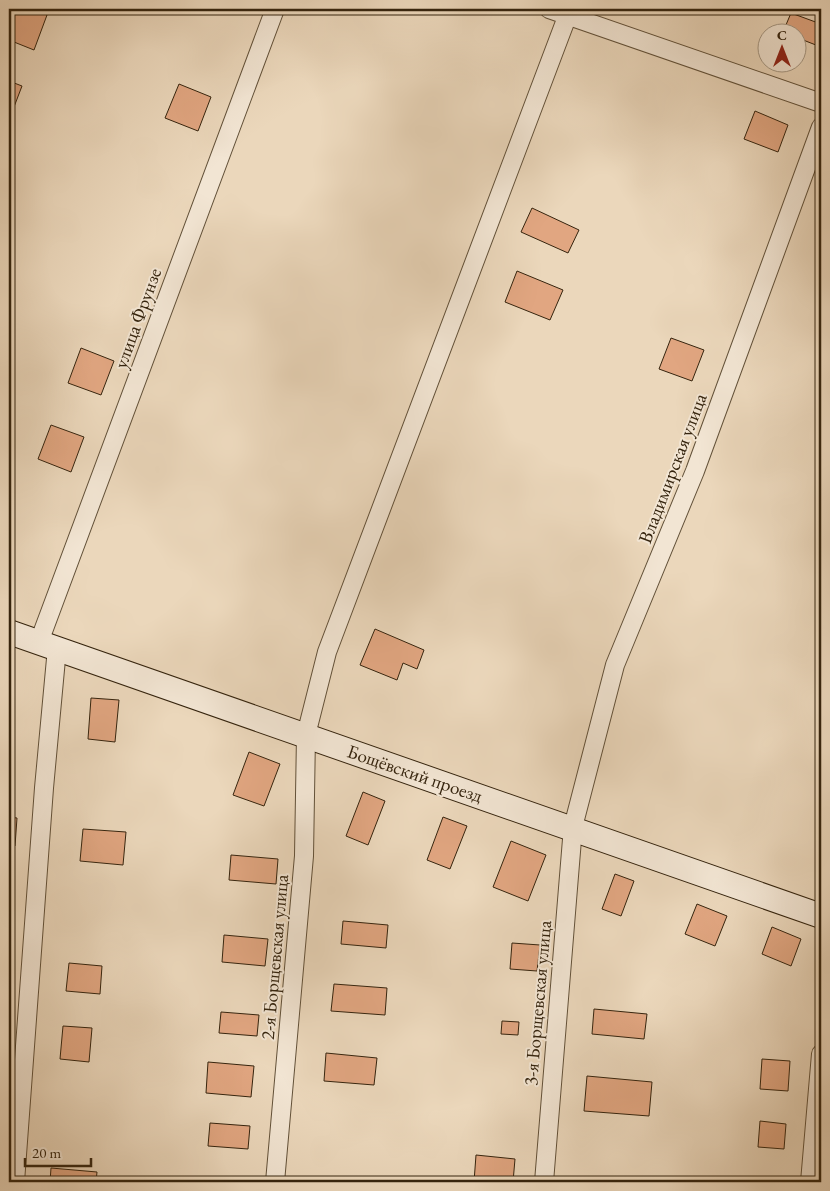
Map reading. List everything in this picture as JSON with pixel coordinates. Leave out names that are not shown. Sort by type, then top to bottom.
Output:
[{"type":"street","name":"улица Фрунзе","points":[[15,1182],[44,788],[48,645],[275,9]]},
{"type":"street","points":[[548,9],[569,12],[821,103]]},
{"type":"street","name":"2-я Борщевская улица","points":[[275,1182],[304,856],[306,735],[328,652],[569,12]]},
{"type":"street","name":"Владимирская улица","points":[[573,827],[615,664],[695,471],[821,127]]},
{"type":"street","name":"Бощёвский проезд","points":[[9,632],[573,827],[821,916]]},
{"type":"street","name":"3-я Борщевская улица","points":[[544,1182],[573,827]]},
{"type":"street","points":[[810,1182],[821,1054]]},
{"type":"building","points":[[12,9],[30,9],[47,15],[34,50],[9,40],[9,17]]},
{"type":"building","points":[[791,13],[821,24],[821,47],[808,42],[808,22],[787,22]]},
{"type":"building","points":[[9,81],[22,86],[9,120]]},
{"type":"building","points":[[179,84],[211,97],[198,131],[165,118]]},
{"type":"building","points":[[755,111],[788,125],[778,152],[744,139]]},
{"type":"building","points":[[532,208],[579,230],[568,253],[521,232]]},
{"type":"building","points":[[517,271],[563,290],[550,320],[505,302]]},
{"type":"building","points":[[671,338],[704,350],[692,381],[659,369]]},
{"type":"building","points":[[81,348],[114,361],[101,395],[68,383]]},
{"type":"building","points":[[51,425],[84,437],[71,472],[38,459]]},
{"type":"building","points":[[375,629],[424,650],[417,669],[403,663],[397,680],[360,665]]},
{"type":"building","points":[[91,698],[119,700],[115,742],[88,739]]},
{"type":"building","points":[[249,752],[280,764],[264,806],[233,795]]},
{"type":"building","points":[[363,792],[385,801],[368,845],[346,836]]},
{"type":"building","points":[[9,817],[17,818],[15,846],[9,845]]},
{"type":"building","points":[[443,817],[467,826],[450,869],[427,860]]},
{"type":"building","points":[[83,829],[126,832],[123,865],[80,861]]},
{"type":"building","points":[[511,841],[546,855],[528,901],[493,887]]},
{"type":"building","points":[[231,855],[278,859],[276,884],[229,880]]},
{"type":"building","points":[[615,874],[634,881],[621,916],[602,909]]},
{"type":"building","points":[[9,895],[12,896],[9,935]]},
{"type":"building","points":[[697,904],[727,916],[715,946],[685,934]]},
{"type":"building","points":[[343,921],[388,925],[386,948],[341,944]]},
{"type":"building","points":[[772,927],[801,939],[791,966],[762,954]]},
{"type":"building","points":[[224,935],[268,939],[265,966],[222,962]]},
{"type":"building","points":[[512,943],[540,945],[537,971],[510,969]]},
{"type":"building","points":[[69,963],[102,966],[100,994],[66,991]]},
{"type":"building","points":[[334,984],[387,988],[385,1015],[331,1011]]},
{"type":"building","points":[[594,1009],[647,1014],[644,1039],[592,1034]]},
{"type":"building","points":[[221,1012],[259,1015],[257,1036],[219,1033]]},
{"type":"building","points":[[502,1021],[519,1022],[518,1035],[501,1034]]},
{"type":"building","points":[[63,1026],[92,1028],[89,1062],[60,1059]]},
{"type":"building","points":[[326,1053],[377,1058],[374,1085],[324,1081]]},
{"type":"building","points":[[762,1059],[790,1061],[788,1091],[760,1089]]},
{"type":"building","points":[[208,1062],[254,1066],[251,1097],[206,1093]]},
{"type":"building","points":[[587,1076],[652,1082],[649,1116],[584,1111]]},
{"type":"building","points":[[760,1121],[786,1124],[784,1149],[758,1147]]},
{"type":"building","points":[[210,1123],[250,1126],[248,1149],[208,1146]]},
{"type":"building","points":[[476,1155],[515,1159],[513,1182],[474,1182]]},
{"type":"building","points":[[51,1168],[97,1172],[96,1182],[50,1182]]}]
